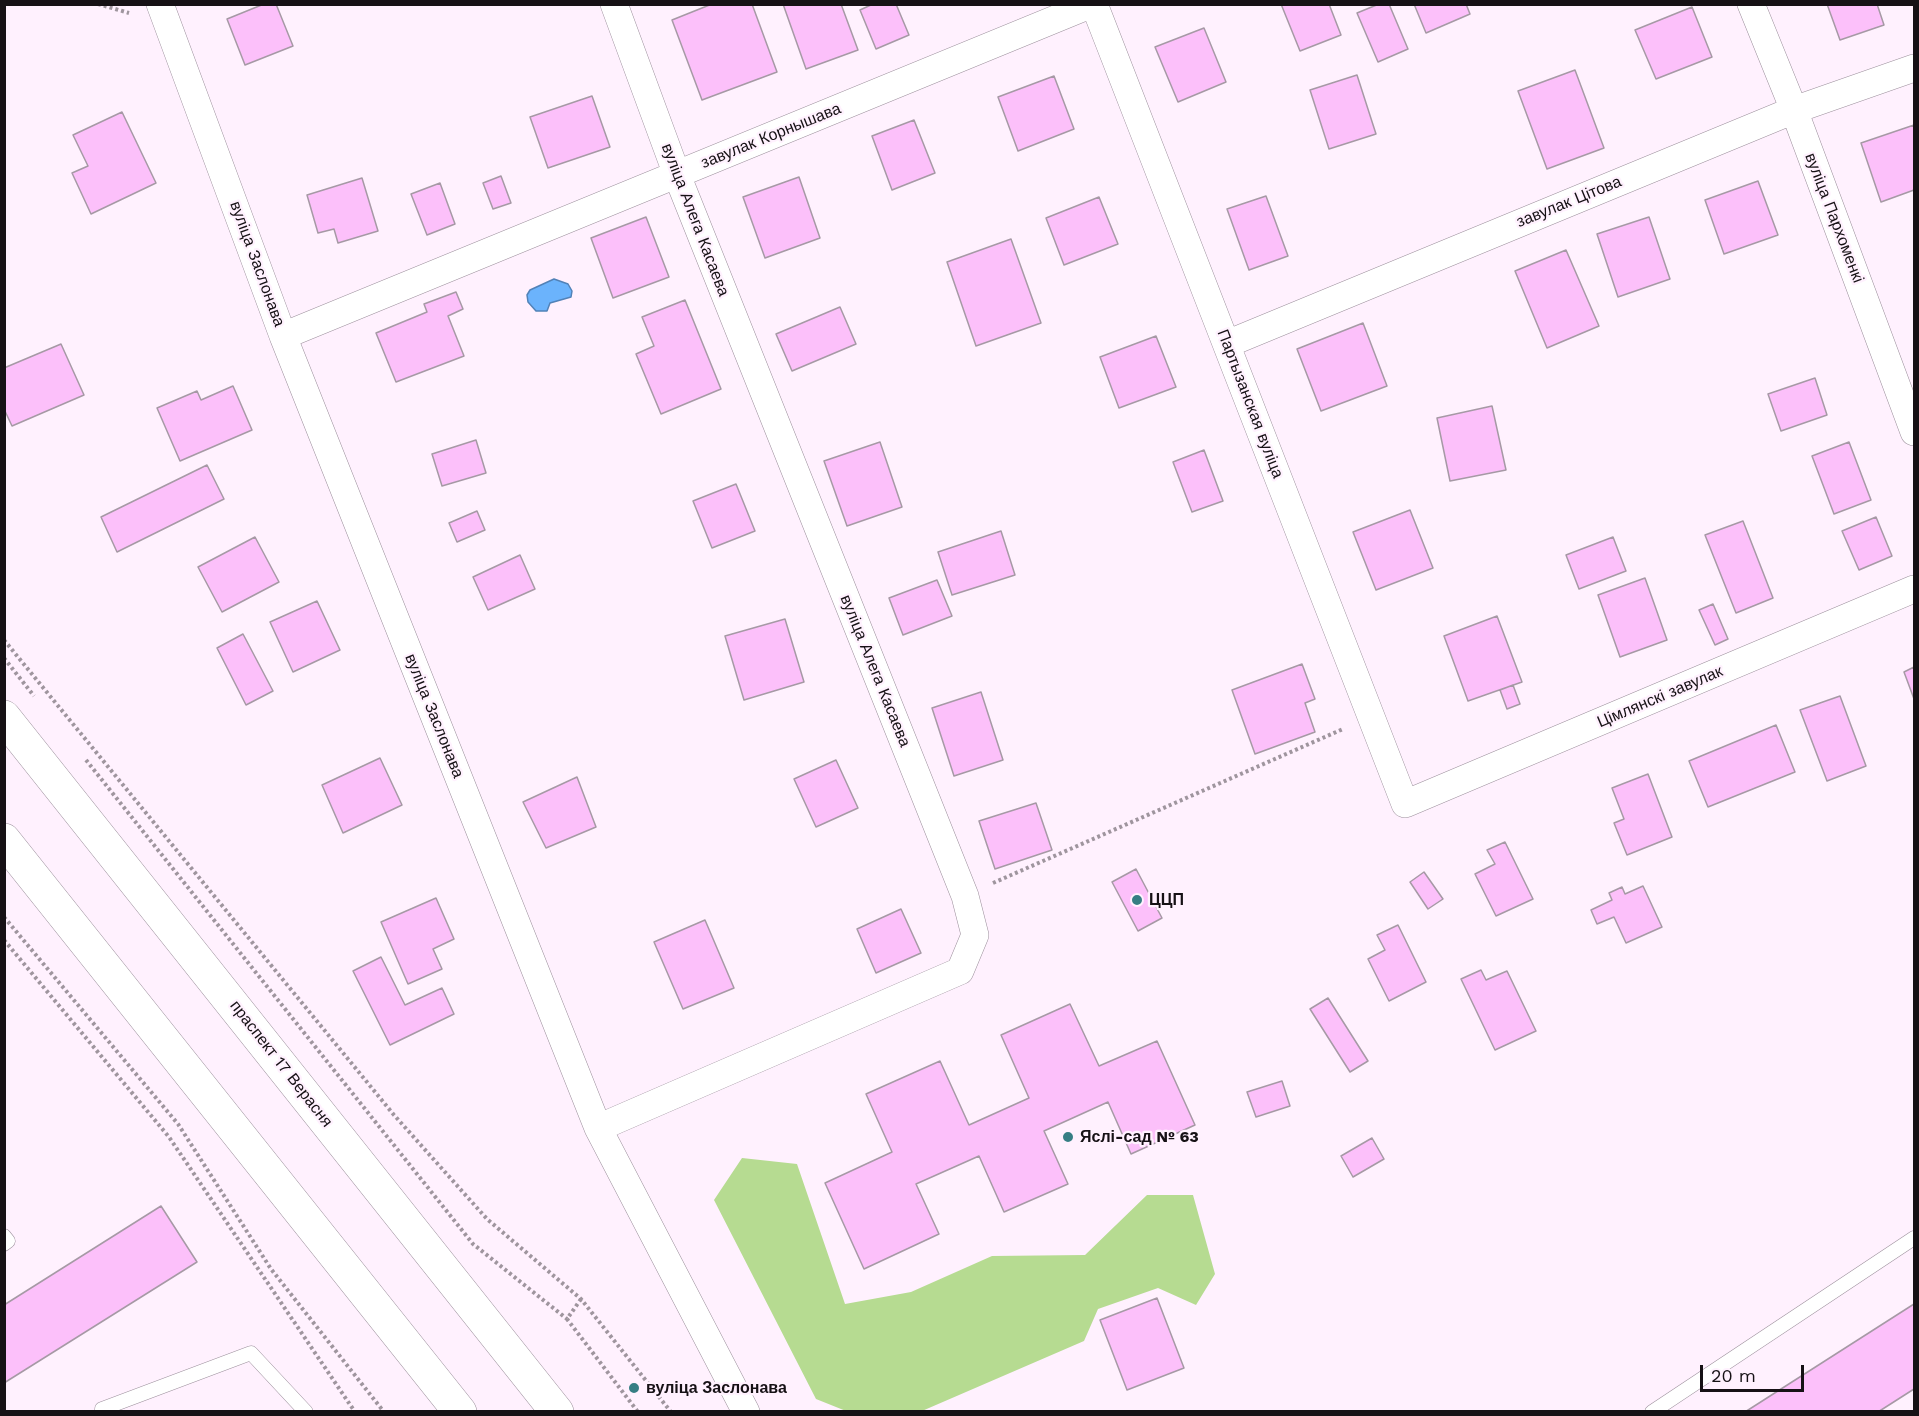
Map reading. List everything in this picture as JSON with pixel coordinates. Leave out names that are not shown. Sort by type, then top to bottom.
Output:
[{"type":"main road","name":"праспект 17 Верасня","points":[[4,717],[557,1412]]},
{"type":"main road","points":[[4,840],[460,1412]]},
{"type":"street","name":"вуліца Алега Касаева","points":[[598,1128],[960,971],[975,935],[965,896],[677,175],[614,4]]},
{"type":"street","name":"завулак Корнышава","points":[[283,336],[1093,4]]},
{"type":"street","name":"Партызанская вуліца","points":[[1093,4],[1405,804]]},
{"type":"street","name":"вуліца Пархоменкі","points":[[1751,4],[1794,110],[1914,432]]},
{"type":"street","name":"вуліца Заслонава","points":[[149,10],[283,336],[598,1128],[746,1412]]},
{"type":"street","name":"завулак Цітова","points":[[1227,344],[1794,110],[1914,68]]},
{"type":"street","name":"Цімлянскі завулак","points":[[1405,804],[1914,590]]},
{"type":"lane","points":[[4,1236],[8,1241],[4,1244]]},
{"type":"lane","points":[[1652,1412],[1914,1238]]},
{"type":"lane","points":[[102,1412],[102,1409],[251,1353],[306,1412]]},
{"type":"path","points":[[98,4],[149,10]]},
{"type":"path","points":[[4,640],[394,1115],[487,1219],[581,1299],[671,1412]]},
{"type":"path","points":[[4,658],[42,705]]},
{"type":"path","points":[[965,896],[1371,716]]},
{"type":"path","points":[[79,751],[473,1244],[567,1319],[638,1412]]},
{"type":"path","points":[[4,917],[178,1124],[271,1269],[384,1412]]},
{"type":"path","points":[[4,940],[169,1137],[355,1412]]},
{"type":"path","points":[[567,1319],[581,1299]]},
{"type":"green space","points":[[742,1158],[797,1164],[845,1304],[911,1292],[992,1256],[1085,1255],[1147,1195],[1193,1195],[1215,1274],[1196,1305],[1158,1288],[1098,1309],[1084,1341],[922,1411],[846,1411],[816,1399],[714,1200]]},
{"type":"water","points":[[554,279],[568,284],[572,291],[571,297],[550,303],[547,311],[536,311],[528,302],[527,295],[530,290]]},
{"type":"building","points":[[264,4],[276,4],[293,46],[245,65],[227,19]]},
{"type":"building","points":[[712,4],[752,4],[777,72],[702,100],[672,20]]},
{"type":"building","points":[[783,4],[841,4],[858,50],[806,69]]},
{"type":"building","points":[[873,4],[896,4],[909,35],[876,49],[860,10]]},
{"type":"building","points":[[1281,4],[1329,4],[1341,35],[1300,51]]},
{"type":"building","points":[[1379,4],[1389,4],[1408,49],[1378,62],[1357,13]]},
{"type":"building","points":[[1414,4],[1466,4],[1470,14],[1426,33]]},
{"type":"building","points":[[1827,4],[1877,4],[1884,25],[1840,40]]},
{"type":"building","points":[[1692,7],[1712,57],[1656,79],[1635,30]]},
{"type":"building","points":[[1204,28],[1226,82],[1178,102],[1155,47]]},
{"type":"building","points":[[1575,70],[1604,148],[1547,169],[1518,91]]},
{"type":"building","points":[[1357,75],[1376,134],[1329,149],[1310,90]]},
{"type":"building","points":[[1054,76],[1074,129],[1018,151],[998,97]]},
{"type":"building","points":[[592,96],[610,147],[548,168],[530,117]]},
{"type":"building","points":[[122,112],[156,183],[91,214],[72,173],[88,166],[73,135]]},
{"type":"building","points":[[914,120],[935,173],[892,190],[872,136]]},
{"type":"building","points":[[1914,125],[1914,190],[1881,202],[1861,143]]},
{"type":"building","points":[[501,176],[511,203],[493,209],[483,183]]},
{"type":"building","points":[[799,177],[820,238],[765,258],[743,197]]},
{"type":"building","points":[[362,178],[378,231],[338,243],[334,229],[318,233],[307,195]]},
{"type":"building","points":[[1758,181],[1778,235],[1724,254],[1705,200]]},
{"type":"building","points":[[440,183],[455,224],[427,235],[411,194]]},
{"type":"building","points":[[1266,196],[1288,256],[1249,270],[1227,209]]},
{"type":"building","points":[[1099,197],[1118,244],[1064,265],[1046,218]]},
{"type":"building","points":[[646,217],[669,277],[613,298],[591,238]]},
{"type":"building","points":[[1649,217],[1670,279],[1618,297],[1597,234]]},
{"type":"building","points":[[1011,239],[1041,323],[976,346],[947,262]]},
{"type":"building","points":[[1566,250],[1599,326],[1547,348],[1515,271]]},
{"type":"building","points":[[456,292],[463,309],[448,316],[464,356],[396,382],[376,333],[427,312],[424,304]]},
{"type":"building","points":[[685,300],[721,389],[661,414],[636,354],[654,346],[642,317]]},
{"type":"building","points":[[840,307],[856,344],[792,371],[776,334]]},
{"type":"building","points":[[1363,323],[1387,386],[1321,411],[1297,349]]},
{"type":"building","points":[[1156,336],[1176,387],[1119,408],[1100,357]]},
{"type":"building","points":[[61,344],[84,395],[12,426],[4,409],[4,368]]},
{"type":"building","points":[[1815,378],[1827,415],[1781,431],[1768,394]]},
{"type":"building","points":[[233,386],[252,430],[180,461],[157,408],[197,391],[201,400]]},
{"type":"building","points":[[1492,406],[1506,470],[1450,481],[1437,418]]},
{"type":"building","points":[[476,440],[486,473],[442,486],[432,454]]},
{"type":"building","points":[[880,442],[902,507],[847,526],[824,461]]},
{"type":"building","points":[[1849,442],[1871,500],[1834,514],[1812,456]]},
{"type":"building","points":[[1204,450],[1223,501],[1192,512],[1173,462]]},
{"type":"building","points":[[207,465],[224,499],[117,552],[101,517]]},
{"type":"building","points":[[736,484],[755,531],[712,548],[693,501]]},
{"type":"building","points":[[1410,510],[1433,568],[1376,590],[1353,532]]},
{"type":"building","points":[[477,511],[485,530],[457,542],[449,523]]},
{"type":"building","points":[[1876,517],[1892,556],[1859,570],[1842,531]]},
{"type":"building","points":[[1743,521],[1773,598],[1736,613],[1705,535]]},
{"type":"building","points":[[1001,531],[1015,575],[952,595],[938,552]]},
{"type":"building","points":[[255,537],[279,582],[222,612],[198,567]]},
{"type":"building","points":[[1613,537],[1626,571],[1579,589],[1566,555]]},
{"type":"building","points":[[520,555],[535,589],[488,610],[473,577]]},
{"type":"building","points":[[1645,578],[1667,640],[1620,657],[1598,595]]},
{"type":"building","points":[[937,580],[952,616],[903,635],[889,598]]},
{"type":"building","points":[[317,601],[340,650],[293,672],[270,622]]},
{"type":"building","points":[[1713,604],[1728,639],[1715,645],[1699,610]]},
{"type":"building","points":[[1497,616],[1522,682],[1468,701],[1444,636]]},
{"type":"building","points":[[785,619],[804,682],[744,700],[725,636]]},
{"type":"building","points":[[243,634],[273,691],[246,705],[217,648]]},
{"type":"building","points":[[1302,664],[1315,699],[1305,703],[1315,732],[1255,754],[1232,690]]},
{"type":"building","points":[[1914,667],[1914,699],[1904,672]]},
{"type":"building","points":[[1513,685],[1520,704],[1507,709],[1500,690]]},
{"type":"building","points":[[981,692],[1003,760],[954,776],[932,708]]},
{"type":"building","points":[[1840,696],[1866,766],[1827,781],[1800,710]]},
{"type":"building","points":[[1776,725],[1795,772],[1708,807],[1689,761]]},
{"type":"building","points":[[380,758],[402,805],[343,833],[322,785]]},
{"type":"building","points":[[836,760],[858,808],[816,827],[794,779]]},
{"type":"building","points":[[1648,774],[1672,837],[1627,855],[1614,823],[1624,819],[1612,788]]},
{"type":"building","points":[[577,777],[596,827],[546,848],[523,802]]},
{"type":"building","points":[[1036,803],[1052,850],[995,869],[979,821]]},
{"type":"building","points":[[1505,842],[1533,899],[1496,916],[1475,874],[1495,864],[1487,850]]},
{"type":"building","name":"ЦЦП","points":[[1136,869],[1162,918],[1138,931],[1112,882]]},
{"type":"building","points":[[1424,872],[1443,899],[1428,909],[1410,882]]},
{"type":"building","points":[[1643,886],[1662,927],[1626,943],[1614,917],[1597,924],[1591,910],[1612,900],[1609,893],[1622,887],[1625,894]]},
{"type":"building","points":[[436,898],[454,939],[433,949],[442,969],[408,984],[381,922]]},
{"type":"building","points":[[901,909],[921,953],[876,973],[857,929]]},
{"type":"building","points":[[705,920],[734,988],[683,1009],[654,942]]},
{"type":"building","points":[[1398,925],[1426,982],[1389,1001],[1368,959],[1385,950],[1377,935]]},
{"type":"building","points":[[381,957],[405,1005],[442,988],[454,1014],[390,1045],[353,971]]},
{"type":"building","points":[[1481,970],[1486,980],[1507,971],[1536,1031],[1495,1050],[1461,979]]},
{"type":"building","points":[[1328,998],[1368,1061],[1350,1072],[1310,1009]]},
{"type":"building","points":[[1070,1004],[1099,1066],[1157,1041],[1195,1125],[1131,1154],[1108,1102],[1044,1131],[1068,1184],[1004,1212],[979,1156],[916,1184],[939,1234],[864,1269],[825,1183],[892,1152],[866,1094],[940,1061],[969,1125],[1029,1098],[1001,1035]]},
{"type":"building","points":[[1282,1081],[1290,1106],[1256,1117],[1247,1092]]},
{"type":"building","points":[[1372,1138],[1384,1159],[1353,1177],[1341,1156]]},
{"type":"building","points":[[161,1206],[197,1262],[4,1383],[4,1305]]},
{"type":"building","points":[[1157,1298],[1184,1368],[1127,1390],[1100,1320]]},
{"type":"building","points":[[1914,1304],[1914,1389],[1878,1412],[1745,1412]]},
{"type":"place","name":"ЦЦП","points":[[1137,900]]},
{"type":"place","name":"Яслі-сад № 63","points":[[1068,1137]]},
{"type":"place","name":"вуліца Заслонава","points":[[634,1388]]}]
